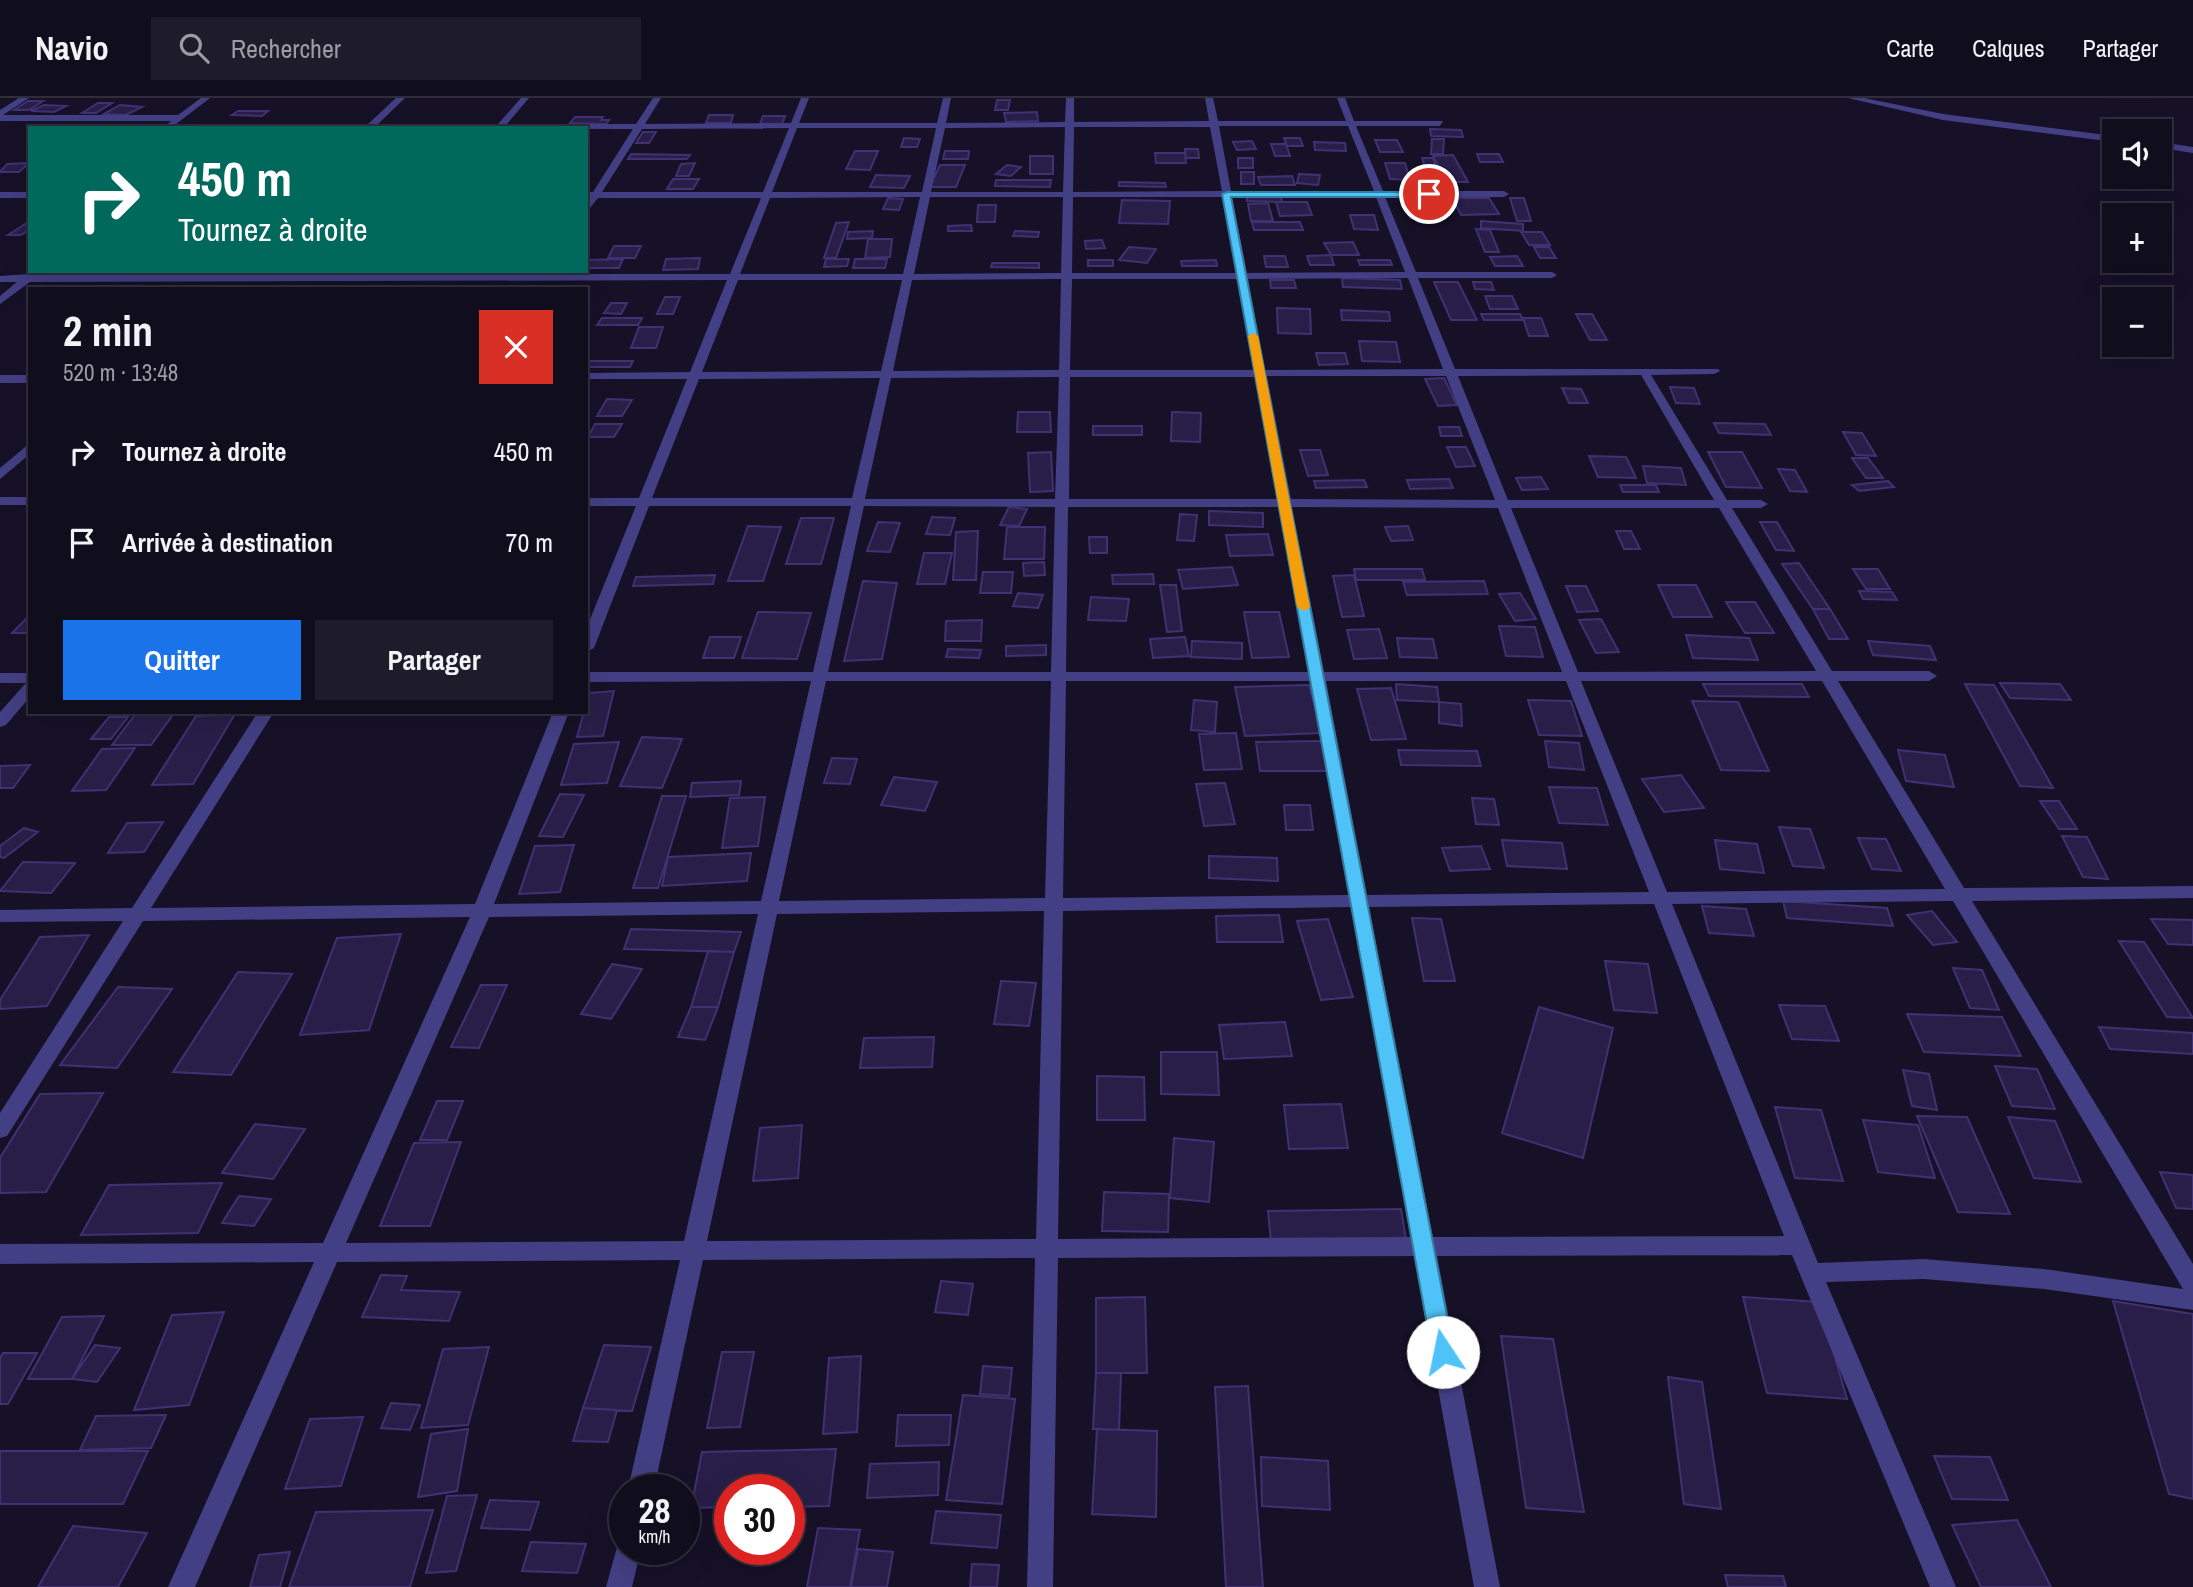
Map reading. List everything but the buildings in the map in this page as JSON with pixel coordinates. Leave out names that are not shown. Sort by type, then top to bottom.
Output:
[{"type":"street","points":[[0,116],[25,98]]},
{"type":"street","points":[[170,126],[206,98]]},
{"type":"street","points":[[370,126],[401,98]]},
{"type":"street","points":[[501,126],[525,98]]},
{"type":"street","points":[[591,195],[657,98]]},
{"type":"street","points":[[588,643],[806,98]]},
{"type":"street","points":[[643,1474],[947,98]]},
{"type":"street","points":[[1040,1587],[1070,98]]},
{"type":"street","points":[[1209,98],[1487,1587]]},
{"type":"street","points":[[1341,98],[1799,1245],[1943,1587]]},
{"type":"street","points":[[1852,98],[1943,117],[2102,137]]},
{"type":"street","points":[[0,116],[179,118]]},
{"type":"street","points":[[588,126],[1440,123]]},
{"type":"street","points":[[2172,147],[2193,150]]},
{"type":"street","points":[[591,195],[1504,194]]},
{"type":"street","points":[[0,195],[28,195]]},
{"type":"street","points":[[0,301],[34,273]]},
{"type":"street","points":[[0,279],[545,274],[733,277],[1552,275]]},
{"type":"street","points":[[200,287],[213,275]]},
{"type":"street","points":[[588,376],[1714,371]]},
{"type":"street","points":[[1646,376],[2193,1284]]},
{"type":"street","points":[[0,379],[28,379]]},
{"type":"street","points":[[0,475],[28,449]]},
{"type":"street","points":[[0,501],[28,501]]},
{"type":"street","points":[[588,502],[1761,504]]},
{"type":"street","points":[[588,677],[1928,676]]},
{"type":"street","points":[[0,678],[28,678]]},
{"type":"street","points":[[0,722],[28,689]]},
{"type":"street","points":[[0,1130],[265,714]]},
{"type":"street","points":[[181,1587],[482,911],[560,714]]},
{"type":"street","points":[[0,916],[2193,892]]},
{"type":"street","points":[[0,1254],[1799,1245]]},
{"type":"street","points":[[1812,1273],[1924,1269],[2044,1279],[2193,1300]]},
{"type":"street","points":[[619,1587],[624,1565]]},
{"type":"slow traffic","points":[[1253,336],[1304,607]]},
{"type":"route","points":[[1429,194],[1227,194],[1443,1352]]}]
